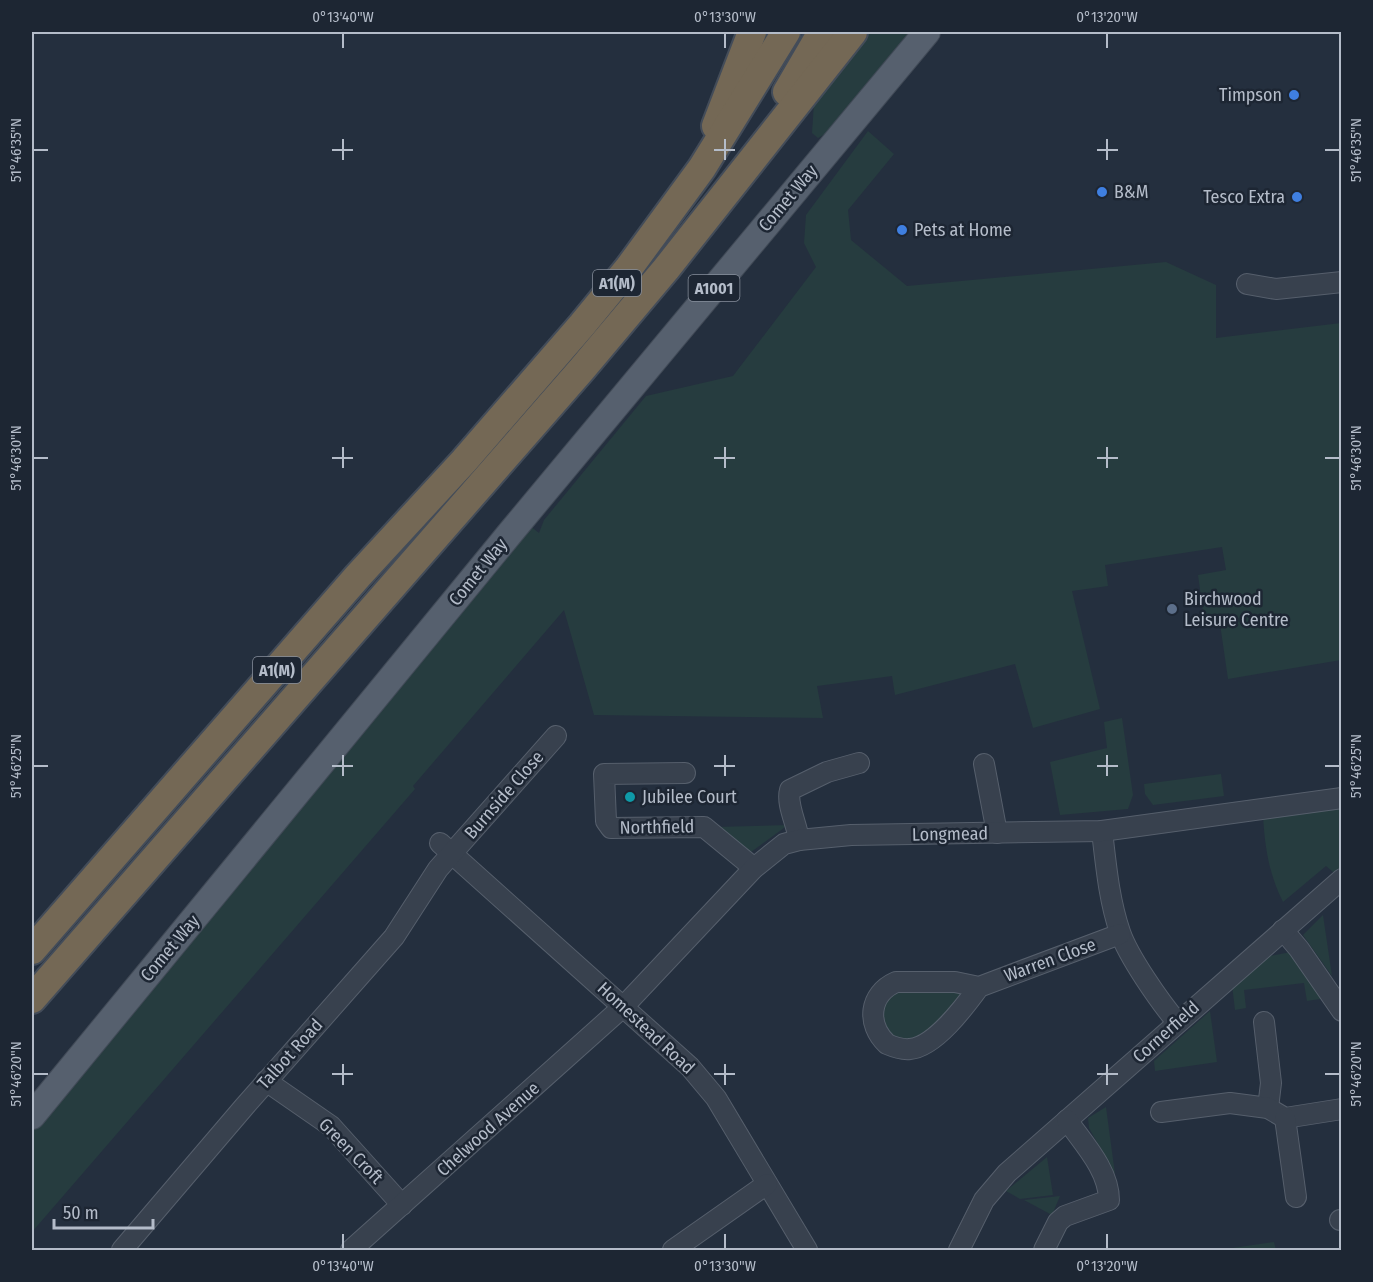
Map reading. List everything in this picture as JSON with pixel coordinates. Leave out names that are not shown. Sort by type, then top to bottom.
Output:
[{"type":"highway","name":"A1(M)","points":[[702,168],[752,32]]},
{"type":"highway","name":"A1(M)","points":[[32,950],[358,576],[582,325],[628,269],[702,168],[786,32]]},
{"type":"highway","name":"A1(M)","points":[[666,269],[774,112],[822,32]]},
{"type":"highway","name":"A1(M)","points":[[32,999],[151,859],[423,552],[666,269],[853,32]]},
{"type":"main road","name":"Comet Way","points":[[32,1116],[511,531],[927,32]]},
{"type":"street","points":[[1247,284],[1276,289],[1341,282]]},
{"type":"street","name":"Burnside Close","points":[[446,849],[556,736]]},
{"type":"street","points":[[799,840],[797,824],[788,797],[790,790],[827,772],[859,763]]},
{"type":"street","points":[[984,764],[997,833]]},
{"type":"street","name":"Northfield","points":[[685,773],[604,774],[606,821],[611,828],[704,827],[754,868]]},
{"type":"street","name":"Longmead","points":[[624,1006],[754,868],[784,844],[799,840],[851,835],[1102,831],[1341,798]]},
{"type":"street","points":[[1102,831],[1110,891],[1120,934],[1160,1002],[1177,1022]]},
{"type":"street","name":"Homestead Road","points":[[446,849],[690,1067],[716,1098],[807,1251]]},
{"type":"street","name":"Talbot Road","points":[[122,1251],[266,1081],[394,938],[446,849]]},
{"type":"street","name":"Cornerfield","points":[[959,1251],[984,1200],[994,1185],[1341,879]]},
{"type":"street","points":[[1283,930],[1299,949],[1341,1011]]},
{"type":"street","name":"Warren Close","points":[[979,987],[1120,934]]},
{"type":"street","points":[[896,982],[955,982],[979,987],[965,1007],[922,1046],[910,1049],[887,1044],[876,1030],[873,1020],[875,1001],[887,986],[896,982]]},
{"type":"street","name":"Chelwood Avenue","points":[[351,1251],[624,1006]]},
{"type":"street","points":[[1264,1022],[1271,1083],[1296,1197]]},
{"type":"street","name":"Green Croft","points":[[266,1081],[331,1126],[402,1205]]},
{"type":"street","points":[[1161,1112],[1230,1103],[1277,1113],[1341,1109]]},
{"type":"street","points":[[1044,1251],[1058,1222],[1065,1216],[1109,1200],[1109,1189],[1100,1167],[1067,1120]]},
{"type":"street","points":[[673,1251],[767,1184]]},
{"type":"green space","points":[[865,32],[909,32],[827,133],[818,138],[812,133],[814,103]]},
{"type":"green space","points":[[868,131],[894,154],[848,210],[851,240],[907,286],[1166,262],[1216,285],[1216,338],[1341,323],[1341,660],[1228,679],[1220,624],[1205,626],[1198,575],[1226,570],[1222,547],[1105,565],[1108,586],[1072,591],[1100,709],[1033,728],[1015,664],[895,695],[892,676],[817,686],[823,718],[594,715],[564,610],[413,786],[415,789],[32,1232],[32,1131],[530,526],[539,533],[544,520],[646,396],[733,376],[816,267],[804,243],[806,215]]},
{"type":"green space","points":[[1122,718],[1133,795],[1128,809],[1060,815],[1050,762],[1107,748],[1104,722]]},
{"type":"green space","points":[[1221,774],[1224,796],[1153,805],[1145,794],[1144,784]]},
{"type":"green space","points":[[1341,805],[1341,871],[1334,873],[1326,866],[1283,902],[1268,861],[1263,816]]},
{"type":"green space","points":[[788,825],[747,855],[715,827]]},
{"type":"green space","points":[[1323,915],[1332,976],[1303,935]]},
{"type":"green space","points":[[1291,952],[1327,998],[1307,1001],[1304,983],[1244,990],[1246,1008],[1235,1010],[1232,985],[1264,957]]},
{"type":"green space","points":[[894,989],[959,989],[962,996],[924,1040],[912,1045],[889,1038],[879,1008]]},
{"type":"green space","points":[[1210,1011],[1217,1062],[1155,1071],[1154,1061]]},
{"type":"green space","points":[[1106,1107],[1115,1174],[1089,1128],[1088,1118]]},
{"type":"green space","points":[[1047,1157],[1053,1195],[1020,1199],[1006,1191]]},
{"type":"green space","points":[[1060,1196],[1052,1215],[1024,1200]]},
{"type":"green space","points":[[1274,1242],[1276,1250],[1218,1250]]},
{"type":"place","name":"Timpson","points":[[1294,95]]},
{"type":"place","name":"B&M","points":[[1102,192]]},
{"type":"place","name":"Tesco Extra","points":[[1297,197]]},
{"type":"place","name":"Pets at Home","points":[[902,230]]},
{"type":"place","name":"Birchwood Leisure Centre","points":[[1172,609]]},
{"type":"place","name":"Jubilee Court","points":[[630,797]]}]
